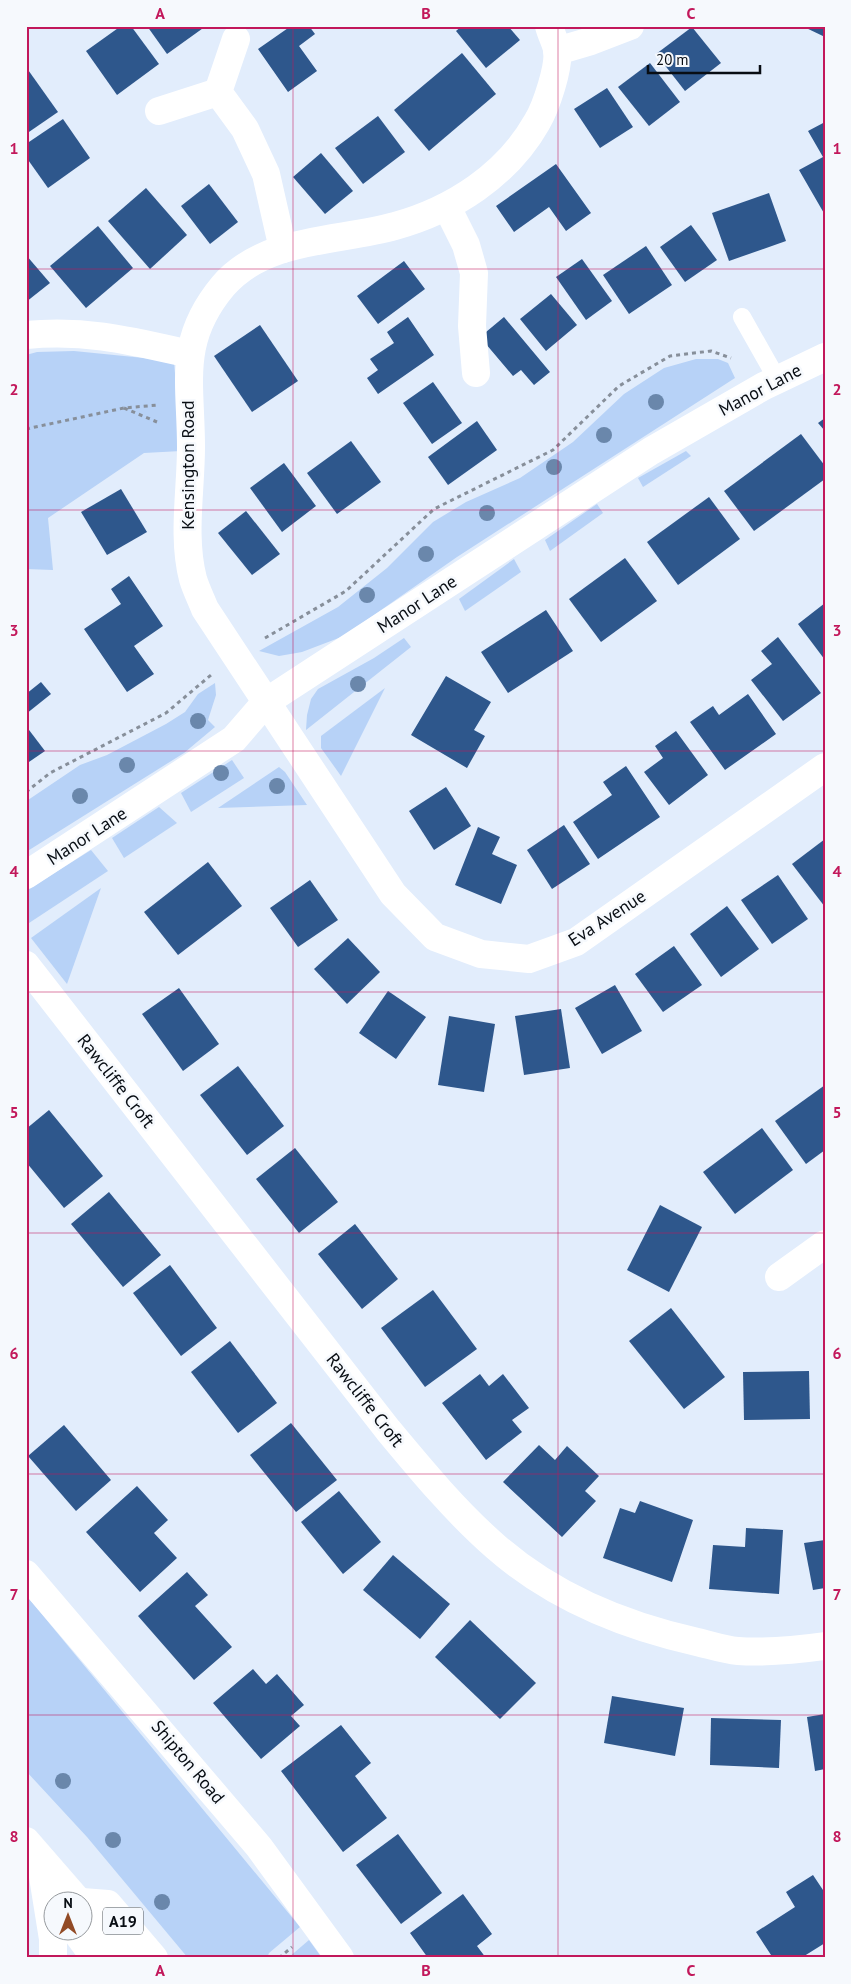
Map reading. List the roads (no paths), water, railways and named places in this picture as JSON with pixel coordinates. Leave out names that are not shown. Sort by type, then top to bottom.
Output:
[{"type":"street","name":"Kensington Road","points":[[266,702],[205,609],[193,579],[188,541],[191,444],[188,402],[190,354],[202,318],[224,286],[250,264],[283,249],[394,227],[447,207],[496,175],[527,140],[543,112],[553,79],[553,38],[592,41],[630,26]]},
{"type":"street","points":[[218,92],[236,39]]},
{"type":"street","points":[[159,111],[218,92]]},
{"type":"street","points":[[218,92],[245,129],[266,174],[283,249]]},
{"type":"street","points":[[447,207],[466,245],[474,273],[472,326],[476,373]]},
{"type":"street","points":[[26,335],[59,332],[113,336],[190,354]]},
{"type":"street","name":"Manor Lane","points":[[26,875],[234,740],[266,702],[651,451],[770,383],[825,357]]},
{"type":"street","name":"Eva Avenue","points":[[266,702],[393,894],[435,937],[481,954],[529,959],[576,942],[825,768]]},
{"type":"street","name":"Rawcliffe Croft","points":[[26,966],[388,1430],[441,1494],[497,1547],[543,1582],[598,1610],[657,1633],[737,1651],[796,1650],[825,1646]]},
{"type":"street","points":[[779,1277],[825,1244]]},
{"type":"street","name":"Shipton Road","points":[[26,1574],[259,1847],[340,1958]]},
{"type":"street","points":[[33,1850],[53,1939],[52,1958]]},
{"type":"street","name":"A19","points":[[33,1850],[72,1892]]},
{"type":"street","name":"A19","points":[[92,1903],[108,1904],[154,1958]]},
{"type":"street","points":[[92,1916],[124,1958]]},
{"type":"street","name":"A19","points":[[83,1942],[95,1958]]},
{"type":"lane","points":[[742,317],[770,383]]}]
